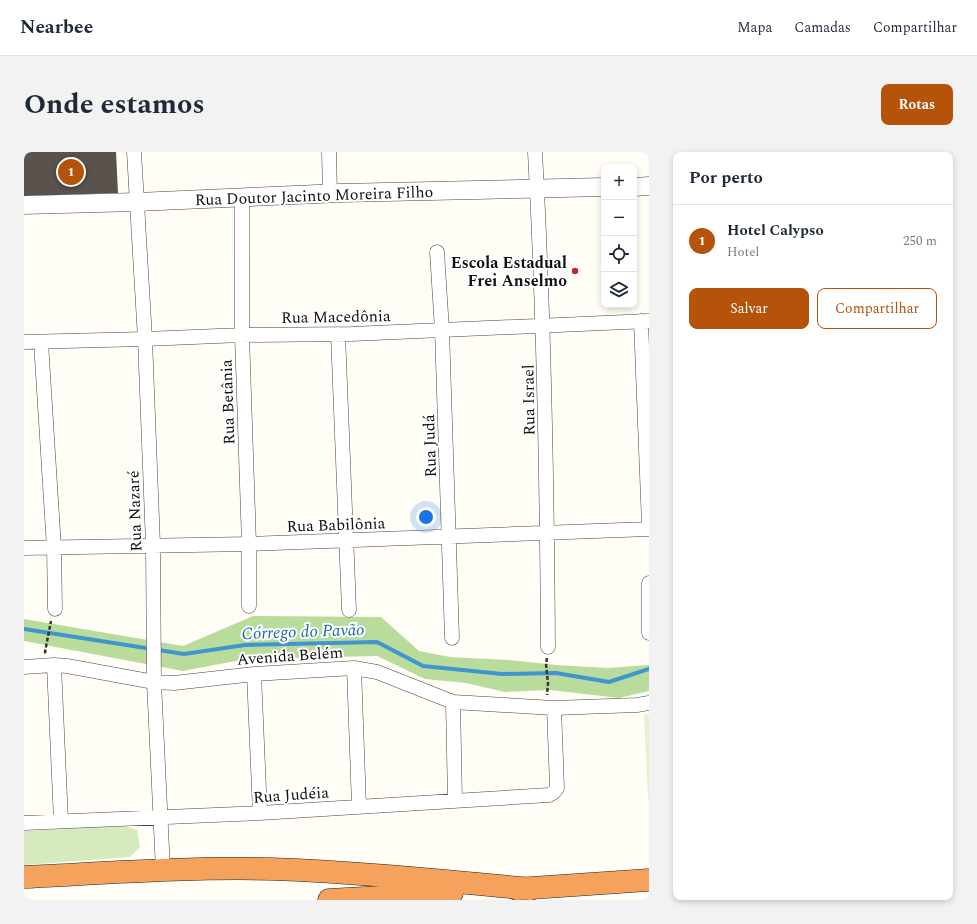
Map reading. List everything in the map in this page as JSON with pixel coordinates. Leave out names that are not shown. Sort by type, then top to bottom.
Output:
[{"type":"highway","points":[[24,877],[163,870],[270,869],[331,871],[531,888]]},
{"type":"highway","points":[[329,900],[649,880]]},
{"type":"street","name":"Rua Nazaré","points":[[134,152],[145,339],[153,545],[154,679],[163,870]]},
{"type":"street","points":[[329,152],[330,193]]},
{"type":"street","name":"Rua Israel","points":[[535,152],[543,326],[548,647]]},
{"type":"street","points":[[637,186],[649,186]]},
{"type":"street","name":"Rua Doutor Jacinto Moreira Filho","points":[[24,205],[137,202],[330,193],[601,187]]},
{"type":"street","name":"Rua Betânia","points":[[242,197],[242,335],[249,544],[249,606]]},
{"type":"street","name":"Rua Judá","points":[[437,252],[442,330],[452,638]]},
{"type":"street","points":[[645,321],[649,525]]},
{"type":"street","name":"Rua Macedônia","points":[[24,342],[242,335],[338,334],[645,321]]},
{"type":"street","points":[[338,334],[349,610]]},
{"type":"street","points":[[41,342],[54,548],[55,609]]},
{"type":"street","name":"Rua Babilônia","points":[[24,548],[249,544],[649,529]]},
{"type":"street","points":[[649,583],[649,633]]},
{"type":"street","points":[[54,665],[61,820]]},
{"type":"street","name":"Avenida Belém","points":[[24,667],[54,665],[67,666],[154,679],[190,682],[254,674],[354,668],[377,672],[453,702],[554,708],[637,705],[649,703]]},
{"type":"street","points":[[354,668],[359,806]]},
{"type":"street","points":[[254,674],[260,813]]},
{"type":"street","points":[[453,702],[455,800]]},
{"type":"street","name":"Rua Judéia","points":[[24,823],[61,820],[160,818],[260,813],[549,795],[557,788],[554,708]]},
{"type":"path","points":[[45,652],[49,627]]},
{"type":"path","points":[[546,664],[548,683]]},
{"type":"green space","points":[[253,616],[381,617],[419,651],[450,657],[608,668],[649,665],[649,691],[619,698],[550,690],[505,692],[466,683],[425,679],[377,656],[246,659],[183,671],[24,641],[24,619],[183,646]]},
{"type":"green space","points":[[644,714],[649,714],[649,799],[648,799]]},
{"type":"green space","points":[[125,826],[137,830],[140,847],[130,857],[24,865],[24,831]]},
{"type":"building","points":[[24,152],[116,152],[118,193],[24,196]]},
{"type":"waterway","name":"Córrego do Pavão","points":[[24,629],[184,654],[245,645],[377,642],[423,666],[502,674],[556,673],[609,682],[649,669]]},
{"type":"place","name":"Hotel Calypso","points":[[71,172]]},
{"type":"place","name":"Escola Estadual Frei Anselmo","points":[[575,271]]}]
